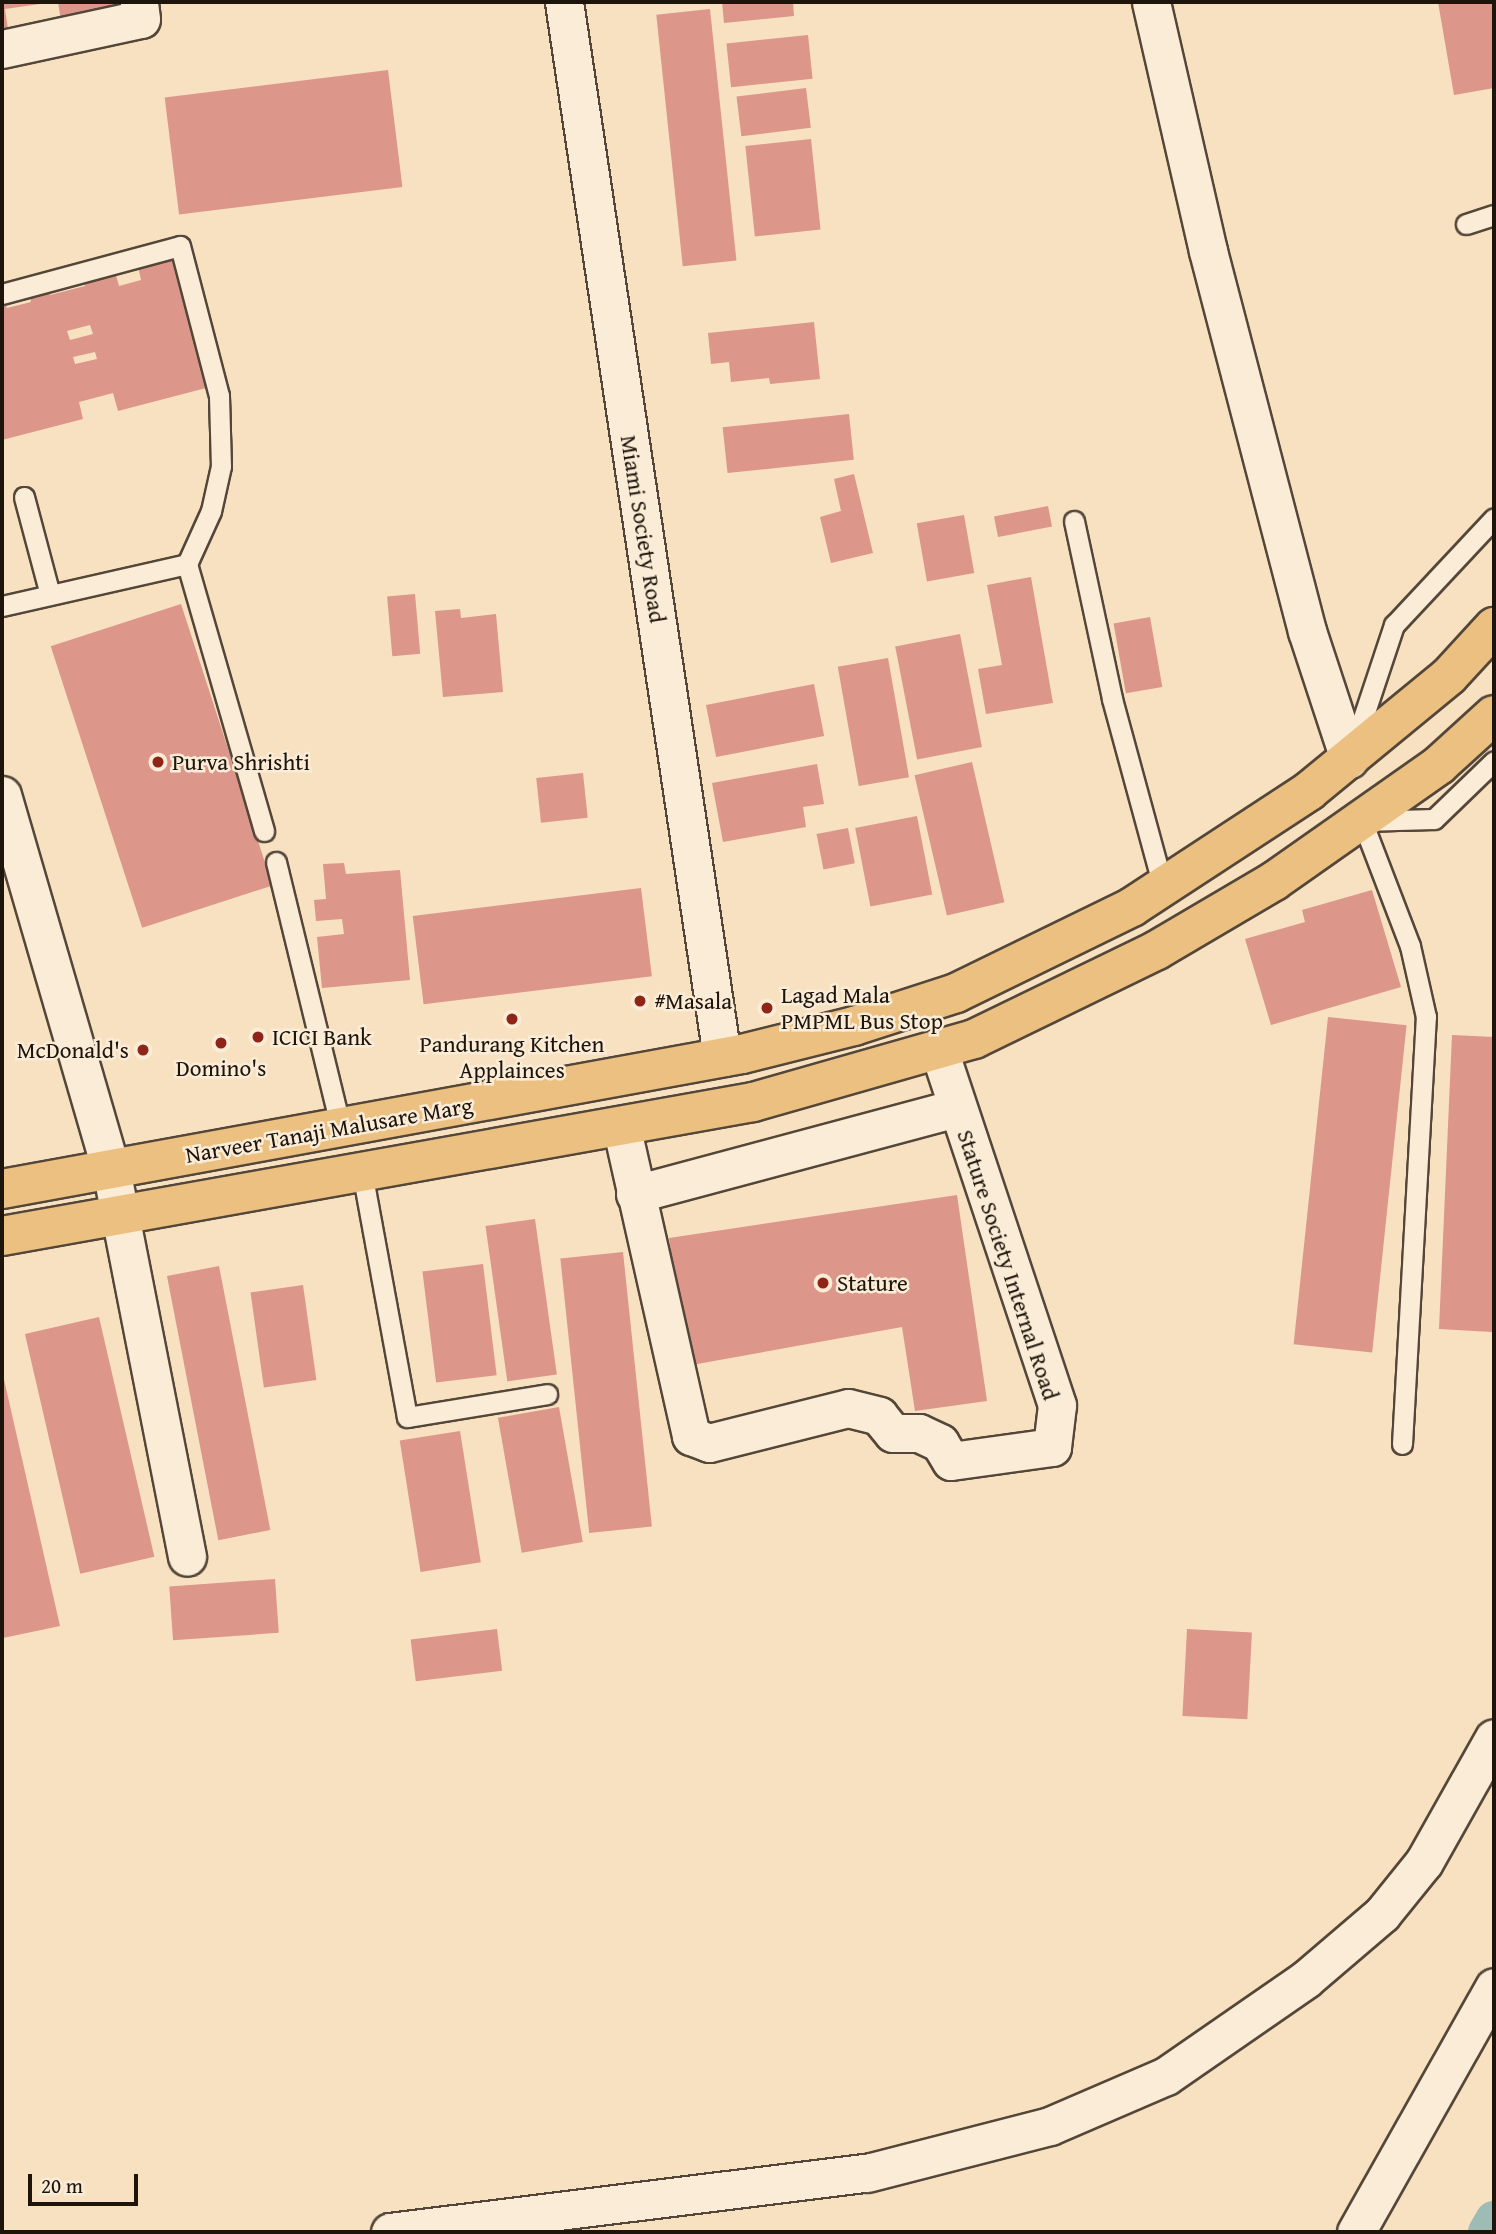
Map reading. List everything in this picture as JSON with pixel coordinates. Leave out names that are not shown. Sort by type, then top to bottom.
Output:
[{"type":"main road","name":"Narveer Tanaji Malusare Marg","points":[[2,1189],[722,1057],[854,1026],[956,993],[1132,907],[1309,791],[1449,676],[1494,627]]},
{"type":"main road","name":"Narveer Tanaji Malusare Marg","points":[[2,1236],[753,1102],[939,1050],[1042,1008],[1157,950],[1275,881],[1439,765],[1494,715]]},
{"type":"street","points":[[2,49],[141,19],[139,2]]},
{"type":"street","name":"Miami Society Road","points":[[564,2],[722,1057]]},
{"type":"street","points":[[1151,2],[1208,251],[1307,631],[1349,759]]},
{"type":"street","points":[[2,795],[111,1170],[187,1557]]},
{"type":"street","name":"Stature Society Internal Road","points":[[621,1125],[691,1436],[709,1443],[848,1408],[879,1416],[893,1433],[919,1433],[940,1443],[951,1461],[1052,1447],[1057,1405],[956,1108],[939,1050]]},
{"type":"street","points":[[635,1194],[956,1108]]},
{"type":"street","points":[[390,2232],[867,2173],[1050,2126],[1166,2077],[1306,1979],[1382,1914],[1424,1863],[1494,1738]]},
{"type":"street","points":[[1356,2232],[1494,1987]]},
{"type":"lane","points":[[1466,224],[1494,215]]},
{"type":"lane","points":[[2,293],[180,246],[219,396],[221,467],[211,511],[187,564],[264,831]]},
{"type":"lane","points":[[24,497],[50,595]]},
{"type":"lane","points":[[1349,759],[1394,625],[1494,518]]},
{"type":"lane","points":[[1074,521],[1112,699],[1163,887]]},
{"type":"lane","points":[[2,606],[187,564]]},
{"type":"lane","points":[[1402,1444],[1426,1017],[1410,946],[1362,821],[1434,819],[1494,761]]},
{"type":"lane","points":[[276,862],[341,1128]]},
{"type":"lane","points":[[362,1171],[407,1417],[547,1394]]},
{"type":"building","points":[[2,2],[47,3],[5,9],[9,36],[2,36]]},
{"type":"building","points":[[58,2],[112,2],[115,22],[62,28]]},
{"type":"building","points":[[722,2],[793,2],[794,16],[724,23]]},
{"type":"building","points":[[1438,2],[1494,2],[1494,88],[1454,95]]},
{"type":"building","points":[[710,9],[736,261],[683,266],[656,15]]},
{"type":"building","points":[[808,35],[813,79],[731,87],[726,44]]},
{"type":"building","points":[[388,70],[402,187],[179,215],[165,97]]},
{"type":"building","points":[[806,88],[811,128],[741,136],[737,97]]},
{"type":"building","points":[[811,139],[821,230],[755,236],[745,146]]},
{"type":"building","points":[[170,253],[206,388],[118,411],[113,393],[79,402],[83,419],[2,440],[2,297],[7,308],[31,302],[28,290],[48,285],[50,295],[85,286],[82,276],[114,268],[119,286],[141,280],[137,262]],"holes":[[[90,325],[93,334],[70,340],[67,331]],[[95,352],[97,359],[75,364],[73,357]]]},
{"type":"building","points":[[814,322],[820,379],[770,384],[769,378],[731,382],[729,362],[711,364],[708,333]]},
{"type":"building","points":[[849,414],[854,460],[728,473],[723,427]]},
{"type":"building","points":[[854,474],[873,553],[831,563],[820,517],[841,511],[834,479]]},
{"type":"building","points":[[1048,506],[1052,527],[998,537],[994,516]]},
{"type":"building","points":[[964,515],[974,573],[927,581],[917,523]]},
{"type":"building","points":[[1031,577],[1053,703],[986,714],[978,669],[1002,665],[987,585]]},
{"type":"building","points":[[415,594],[420,654],[392,656],[387,596]]},
{"type":"building","name":"Purva Shrishti","points":[[181,604],[272,886],[142,928],[51,646]]},
{"type":"building","points":[[460,609],[461,618],[496,614],[503,692],[443,697],[435,611]]},
{"type":"building","points":[[1150,617],[1162,687],[1126,693],[1114,623]]},
{"type":"building","points":[[960,634],[982,747],[917,759],[895,647]]},
{"type":"building","points":[[888,658],[909,777],[859,786],[838,667]]},
{"type":"building","points":[[814,684],[824,736],[716,757],[706,705]]},
{"type":"building","points":[[972,762],[1004,902],[947,916],[915,775]]},
{"type":"building","points":[[817,764],[824,804],[803,807],[806,827],[723,842],[712,783]]},
{"type":"building","points":[[583,773],[588,818],[541,823],[536,778]]},
{"type":"building","points":[[917,816],[932,895],[870,907],[855,828]]},
{"type":"building","points":[[848,828],[855,863],[823,869],[817,834]]},
{"type":"building","points":[[344,863],[346,874],[400,870],[410,980],[322,988],[317,937],[344,934],[342,919],[316,921],[314,900],[326,899],[323,864]]},
{"type":"building","points":[[641,888],[652,976],[424,1004],[413,916]]},
{"type":"building","points":[[1372,890],[1401,987],[1271,1025],[1245,939],[1305,922],[1302,910]]},
{"type":"building","points":[[1328,1017],[1407,1025],[1372,1352],[1294,1344]]},
{"type":"building","points":[[1452,1035],[1494,1037],[1492,1332],[1439,1329]]},
{"type":"building","name":"Stature","points":[[957,1195],[987,1401],[915,1411],[902,1327],[686,1366],[669,1238]]},
{"type":"building","points":[[535,1219],[557,1374],[507,1381],[485,1226]]},
{"type":"building","points":[[623,1252],[652,1526],[589,1533],[560,1259]]},
{"type":"building","points":[[483,1264],[497,1375],[436,1383],[422,1271]]},
{"type":"building","points":[[219,1266],[270,1530],[218,1540],[167,1276]]},
{"type":"building","points":[[303,1285],[316,1380],[264,1387],[251,1292]]},
{"type":"building","points":[[99,1317],[154,1557],[80,1574],[25,1334]]},
{"type":"building","points":[[3,1375],[60,1626],[3,1638],[2,1633]]},
{"type":"building","points":[[559,1407],[583,1542],[522,1553],[498,1418]]},
{"type":"building","points":[[460,1431],[481,1562],[421,1572],[400,1441]]},
{"type":"building","points":[[275,1579],[279,1633],[173,1640],[169,1586]]},
{"type":"building","points":[[497,1629],[502,1671],[416,1681],[411,1640]]},
{"type":"building","points":[[1187,1629],[1252,1632],[1247,1719],[1182,1716]]},
{"type":"waterway","points":[[1487,2232],[1494,2220]]},
{"type":"place","name":"Purva Shrishti","points":[[158,762]]},
{"type":"place","name":"#Masala","points":[[640,1001]]},
{"type":"place","name":"Lagad Mala PMPML Bus Stop","points":[[767,1008]]},
{"type":"place","name":"Pandurang Kitchen Applainces","points":[[512,1019]]},
{"type":"place","name":"ICICI Bank","points":[[258,1037]]},
{"type":"place","name":"Domino's","points":[[221,1043]]},
{"type":"place","name":"McDonald's","points":[[143,1050]]},
{"type":"place","name":"Stature","points":[[823,1283]]}]
